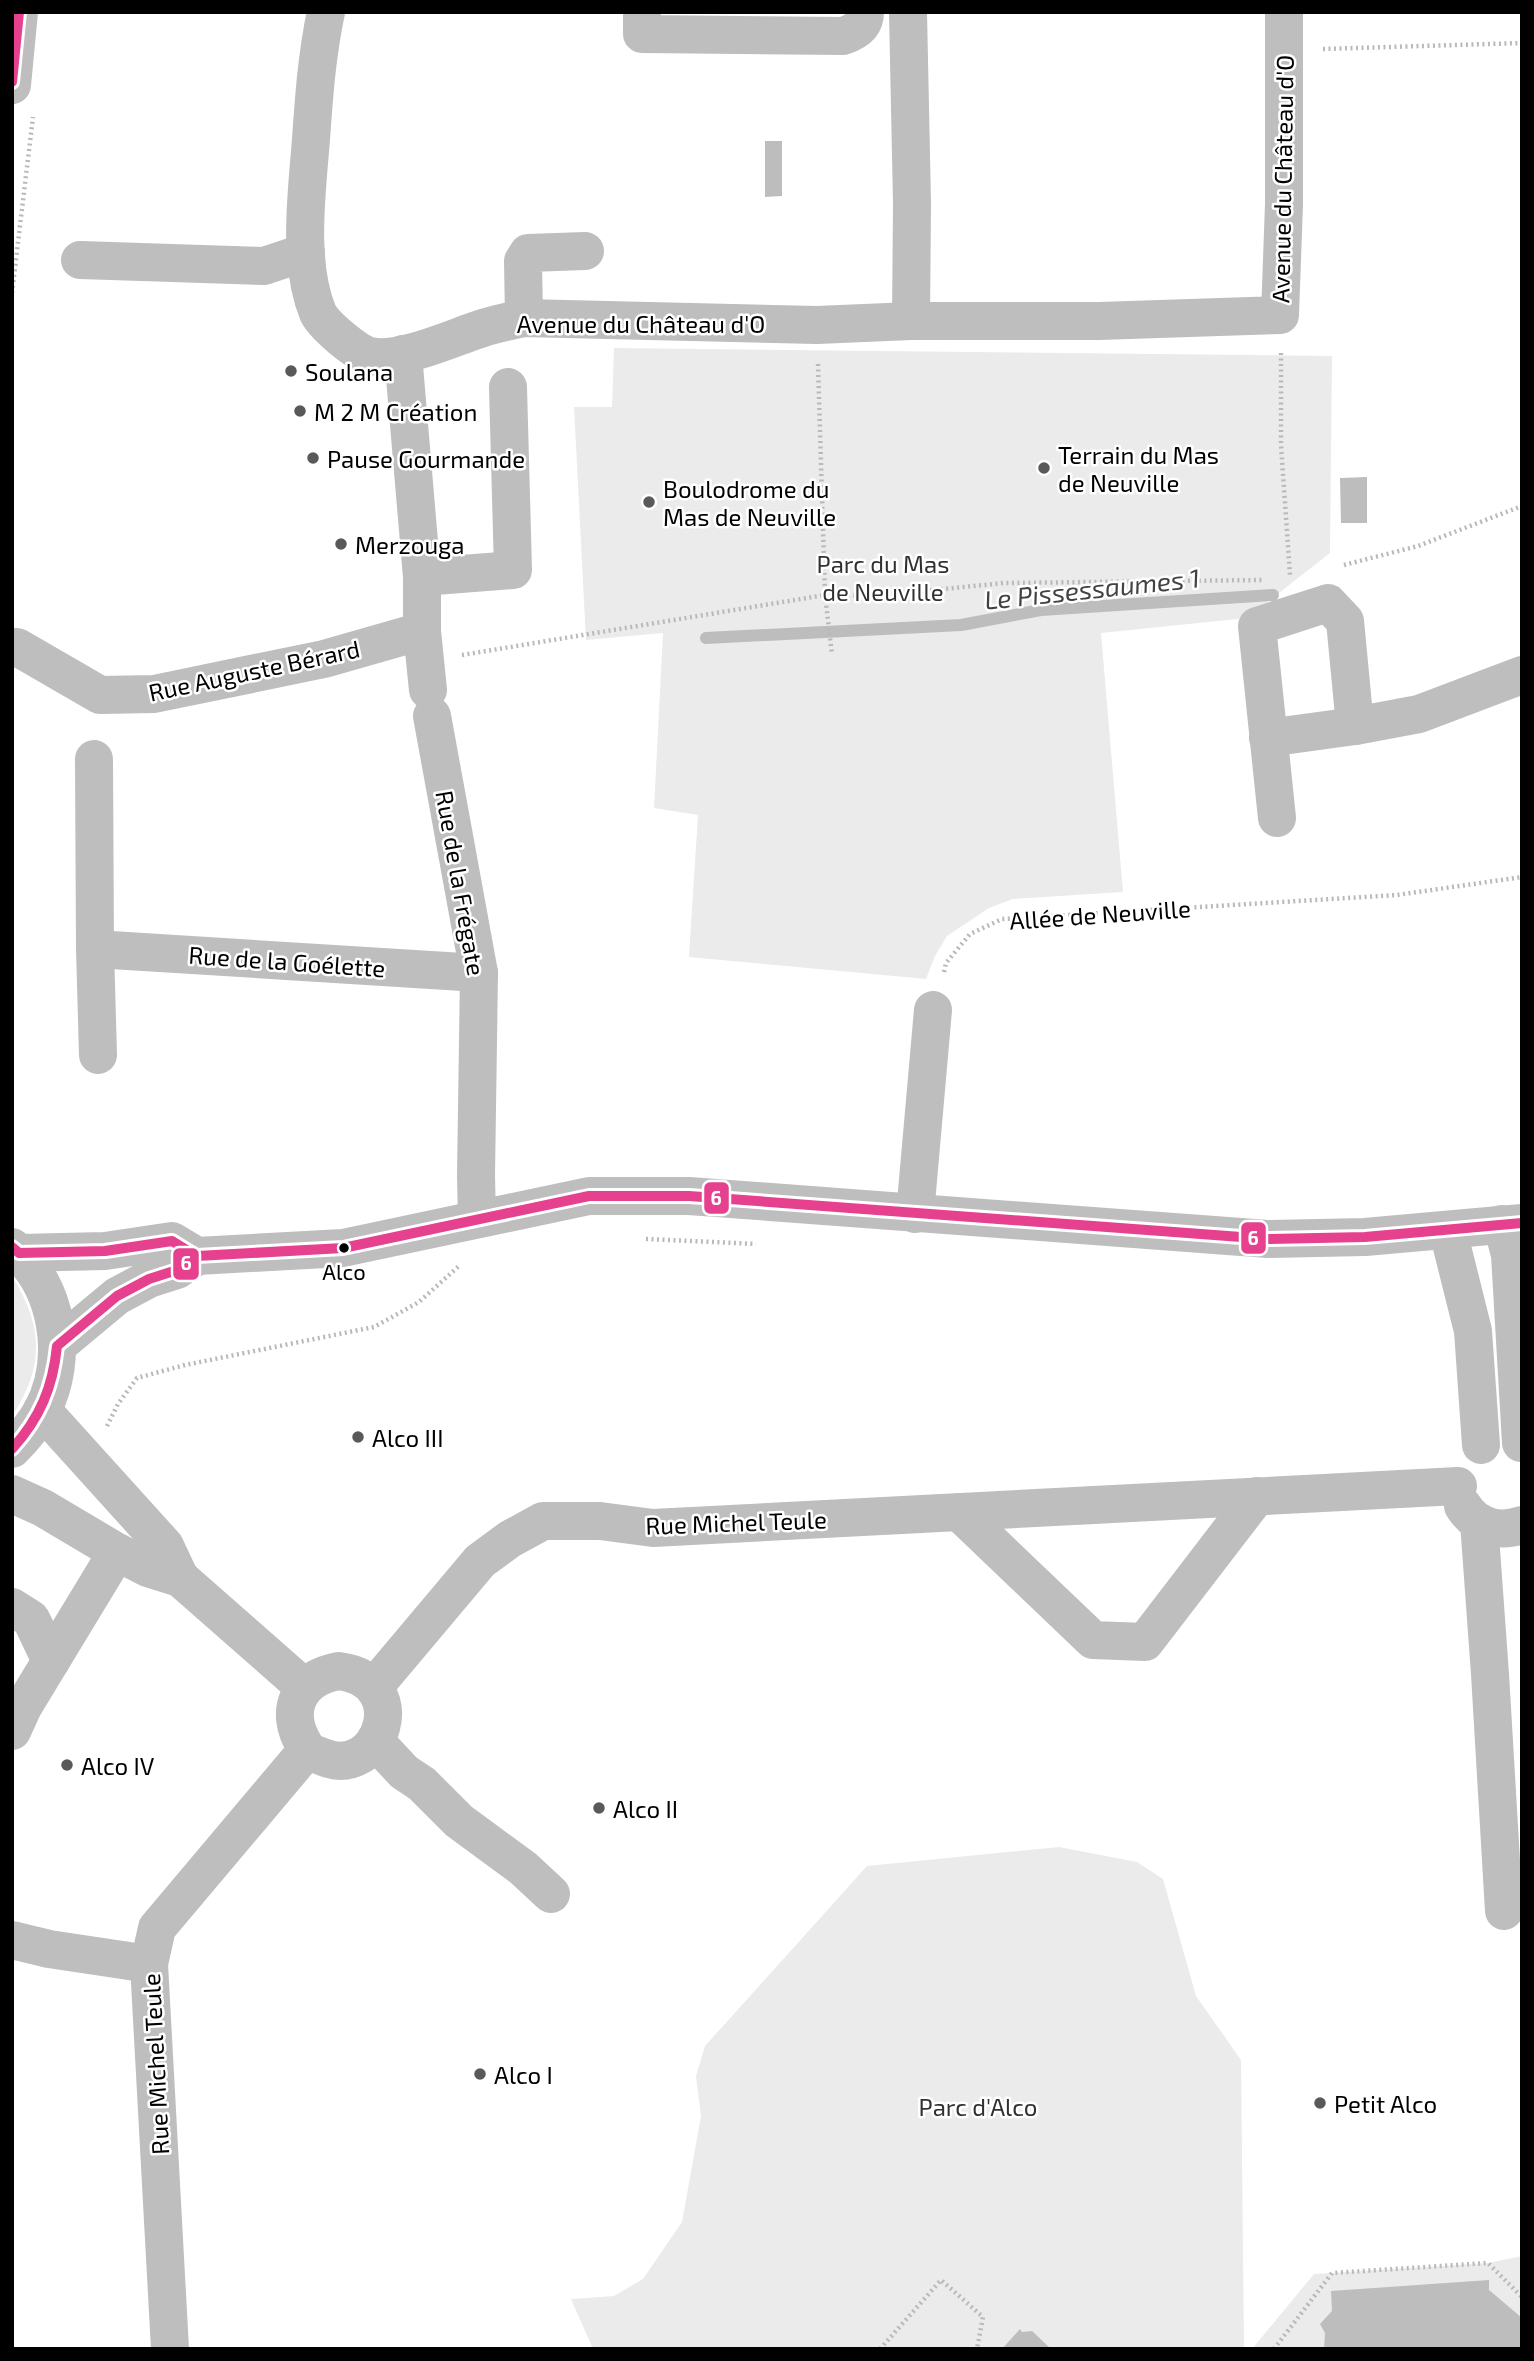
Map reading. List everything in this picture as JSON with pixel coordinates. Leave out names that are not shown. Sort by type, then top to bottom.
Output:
[{"type":"street","points":[[19,12],[23,95]]},
{"type":"street","name":"Avenue du Château d'O","points":[[326,12],[318,46],[306,209],[307,268],[319,315],[352,347],[371,356],[403,355],[485,327],[524,317],[817,325],[1280,315],[1284,204],[1284,12]]},
{"type":"street","points":[[642,12],[642,34],[843,36],[853,33],[863,23],[865,12]]},
{"type":"street","points":[[908,12],[912,203],[911,321]]},
{"type":"street","points":[[524,317],[523,261],[528,253],[585,251]]},
{"type":"street","points":[[80,260],[264,266],[306,252]]},
{"type":"street","points":[[403,355],[422,577],[427,674]]},
{"type":"street","points":[[422,577],[513,569],[508,387]]},
{"type":"street","points":[[1277,818],[1257,626],[1328,603],[1345,621],[1355,726]]},
{"type":"street","name":"Rue Auguste Bérard","points":[[12,647],[17,647],[100,695],[155,694],[324,659],[427,674]]},
{"type":"street","name":"Rue de la Frégate","points":[[427,674],[479,973],[477,1219]]},
{"type":"street","points":[[1268,738],[1419,714],[1522,675]]},
{"type":"street","points":[[94,760],[94,949],[98,1055]]},
{"type":"street","name":"Rue de la Goélette","points":[[94,949],[479,973]]},
{"type":"street","points":[[915,1214],[933,1010]]},
{"type":"street","points":[[57,1346],[117,1296],[149,1279],[177,1270],[197,1256],[343,1248],[589,1196],[689,1196],[1268,1239],[1364,1237],[1512,1224],[1510,1255],[1521,1443],[1507,1439],[1481,1445],[1463,1462],[1458,1486],[1460,1500],[1468,1513],[1479,1522],[1490,1528],[1502,1529],[1522,1525]]},
{"type":"street","points":[[1448,1231],[1473,1331],[1481,1445]]},
{"type":"street","points":[[16,1250],[105,1251],[172,1241],[197,1256]]},
{"type":"street","points":[[12,1449],[29,1432],[42,1410],[56,1368],[57,1346],[55,1318],[48,1298],[36,1274],[16,1250]]},
{"type":"street","points":[[42,1410],[165,1546],[180,1578],[304,1687]]},
{"type":"street","name":"Rue Michel Teule","points":[[374,1687],[480,1561],[510,1539],[543,1521],[600,1521],[653,1528],[1458,1486]]},
{"type":"street","points":[[12,1494],[43,1508],[148,1568],[180,1578]]},
{"type":"street","points":[[959,1512],[1093,1640],[1145,1642],[1257,1496]]},
{"type":"street","points":[[1479,1522],[1504,1911]]},
{"type":"street","points":[[12,1731],[23,1707],[117,1552]]},
{"type":"street","points":[[12,1607],[31,1619],[51,1661]]},
{"type":"street","points":[[12,1640],[18,1644],[20,1662],[12,1677]]},
{"type":"street","points":[[339,1671],[352,1672],[374,1687],[384,1714],[382,1728],[366,1752],[341,1761],[307,1751],[297,1732],[294,1716],[296,1702],[304,1687],[326,1673],[339,1671]]},
{"type":"street","points":[[375,1741],[404,1772],[422,1784],[459,1821],[523,1868],[551,1894]]},
{"type":"street","name":"Rue Michel Teule","points":[[170,2349],[149,1964],[157,1928],[307,1751]]},
{"type":"street","points":[[12,1940],[149,1964]]},
{"type":"path","points":[[1284,51],[1522,43]]},
{"type":"path","points":[[12,293],[23,95]]},
{"type":"path","points":[[1280,315],[1281,445],[1290,580],[1303,576]]},
{"type":"path","points":[[817,325],[825,595],[832,655]]},
{"type":"path","points":[[1341,566],[1418,546],[1522,506]]},
{"type":"path","points":[[427,674],[825,595],[872,596],[1004,583],[1276,580]]},
{"type":"path","name":"Allée de Neuville","points":[[933,1010],[946,963],[970,934],[1002,919],[1397,895],[1522,877]]},
{"type":"path","points":[[103,1436],[118,1404],[136,1378],[374,1327],[419,1302],[453,1269],[465,1263]]},
{"type":"path","points":[[1275,2349],[1332,2273],[1488,2263],[1522,2297]]},
{"type":"path","points":[[880,2349],[941,2280],[983,2317],[977,2349]]},
{"type":"green space","name":"Parc du Mas de Neuville","points":[[614,348],[1332,356],[1330,553],[1247,618],[1101,633],[1123,892],[1013,899],[989,908],[947,936],[926,979],[689,957],[698,815],[654,808],[663,633],[586,640],[574,407],[612,407]]},
{"type":"green space","points":[[12,1276],[30,1312],[36,1346],[30,1380],[12,1416]]},
{"type":"green space","name":"Parc d'Alco","points":[[1059,1847],[1137,1862],[1163,1879],[1196,1996],[1241,2060],[1244,2349],[593,2349],[571,2299],[614,2296],[643,2279],[682,2222],[701,2116],[696,2076],[705,2046],[867,1866]]},
{"type":"green space","points":[[1522,2256],[1522,2349],[1252,2349],[1314,2274],[1488,2263]]},
{"type":"shaded area","points":[[765,141],[782,141],[782,196],[765,197]]},
{"type":"shaded area","points":[[1367,477],[1367,523],[1341,523],[1340,478]]},
{"type":"shaded area","points":[[1489,2280],[1489,2290],[1522,2318],[1522,2349],[1324,2349],[1325,2333],[1320,2324],[1332,2311],[1331,2291]]},
{"type":"shaded area","points":[[1020,2329],[1022,2332],[1032,2331],[1051,2349],[1002,2349]]},
{"type":"waterway","name":"Le Pissessaumes 1","points":[[706,638],[961,625],[1041,610],[1273,595]]},
{"type":"transit line","name":"6","points":[[12,82],[19,12]]},
{"type":"transit line","name":"6","points":[[12,1449],[30,1426],[43,1401],[52,1375],[57,1346],[117,1296],[149,1279],[177,1270],[197,1256],[343,1248],[589,1196],[689,1196],[1268,1239],[1365,1237],[1522,1223]]},
{"type":"transit line","name":"6","points":[[12,1247],[19,1253],[105,1251],[172,1241],[193,1254]]},
{"type":"place","name":"Soulana","points":[[291,371]]},
{"type":"place","name":"M 2 M Création","points":[[300,411]]},
{"type":"place","name":"Pause Gourmande","points":[[313,458]]},
{"type":"place","name":"Terrain du Mas de Neuville","points":[[1044,468]]},
{"type":"place","name":"Boulodrome du Mas de Neuville","points":[[649,502]]},
{"type":"place","name":"Merzouga","points":[[341,544]]},
{"type":"place","name":"Alco","points":[[344,1248]]},
{"type":"place","name":"Alco III","points":[[358,1437]]},
{"type":"place","name":"Alco IV","points":[[67,1765]]},
{"type":"place","name":"Alco II","points":[[599,1808]]},
{"type":"place","name":"Alco I","points":[[480,2074]]},
{"type":"place","name":"Petit Alco","points":[[1320,2103]]}]
